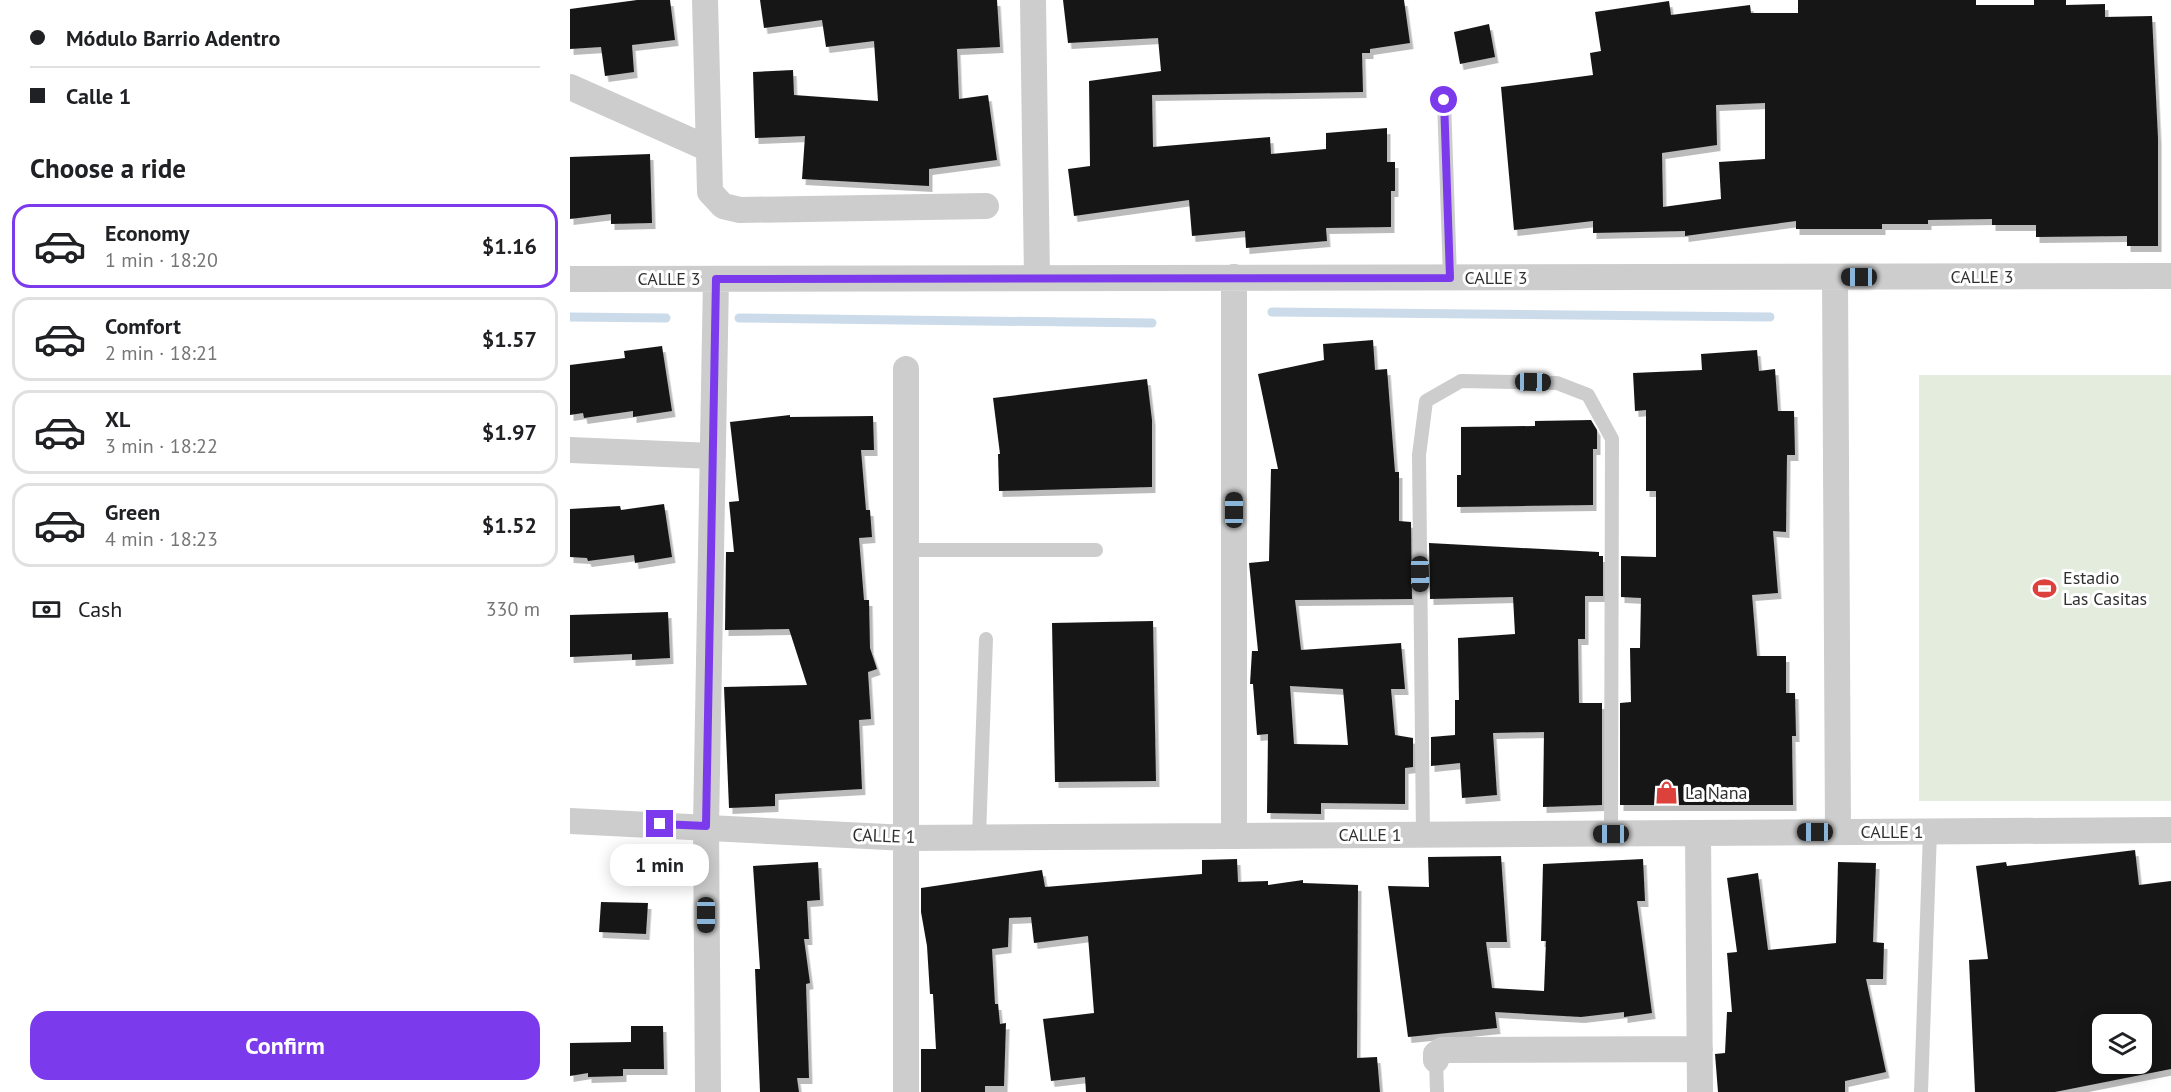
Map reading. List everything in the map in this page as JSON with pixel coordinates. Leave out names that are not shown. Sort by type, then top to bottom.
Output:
[{"type":"street","points":[[705,0],[707,148],[710,192],[723,206],[740,210],[986,206]]},
{"type":"street","points":[[1033,0],[1037,278]]},
{"type":"street","points":[[570,87],[707,148]]},
{"type":"street","name":"CALLE 3","points":[[570,279],[2171,276]]},
{"type":"street","points":[[1234,277],[1234,836]]},
{"type":"street","points":[[1835,277],[1838,832]]},
{"type":"street","points":[[708,1092],[706,826],[716,279]]},
{"type":"street","points":[[906,369],[906,1092]]},
{"type":"street","points":[[570,450],[713,456]]},
{"type":"street","name":"CALLE 1","points":[[570,821],[907,837],[2171,830]]},
{"type":"street","points":[[1698,833],[1700,1092]]},
{"type":"street","points":[[1436,1060],[1436,1054],[1442,1050],[1700,1049]]},
{"type":"lane","points":[[1444,100],[1450,278]]},
{"type":"lane","points":[[1423,835],[1419,455],[1426,401],[1461,381],[1557,383],[1588,395],[1612,439],[1611,834]]},
{"type":"lane","points":[[906,550],[1096,550]]},
{"type":"lane","points":[[979,837],[987,639]]},
{"type":"lane","points":[[1921,1092],[1930,831]]},
{"type":"lane","points":[[1436,1060],[1437,1092]]},
{"type":"shaded area","name":"Estadio Las Casitas","points":[[1919,375],[2171,375],[2171,801],[1919,801]]},
{"type":"building","points":[[637,0],[670,0],[675,40],[632,45],[634,72],[605,76],[601,47],[570,49],[570,9]]},
{"type":"building","points":[[760,0],[997,0],[1000,47],[957,49],[959,99],[988,95],[997,160],[929,169],[929,186],[802,179],[805,136],[755,138],[753,72],[793,70],[794,95],[878,101],[874,41],[826,47],[822,20],[764,28]]},
{"type":"building","points":[[1063,0],[1404,0],[1410,43],[1370,49],[1370,53],[1362,53],[1363,92],[1152,95],[1153,147],[1270,137],[1271,154],[1326,149],[1326,133],[1387,128],[1387,162],[1395,162],[1395,191],[1391,191],[1391,227],[1326,228],[1327,241],[1246,248],[1245,231],[1192,236],[1189,200],[1074,216],[1068,169],[1090,166],[1089,81],[1161,71],[1158,38],[1068,43]]},
{"type":"building","points":[[1798,0],[1976,0],[1976,5],[2034,5],[2034,0],[2066,0],[2066,5],[2105,4],[2105,17],[2152,16],[2158,138],[2158,246],[2127,246],[2127,236],[2036,237],[2036,225],[1992,225],[1992,219],[1928,220],[1928,224],[1882,224],[1882,229],[1796,229],[1796,221],[1685,236],[1685,231],[1593,233],[1593,221],[1514,230],[1501,87],[1593,75],[1590,53],[1601,51],[1595,12],[1669,1],[1671,15],[1750,5],[1751,13],[1798,13]],"holes":[[[1765,103],[1765,159],[1719,162],[1721,199],[1663,207],[1662,153],[1717,145],[1716,105]]]},
{"type":"building","points":[[1489,24],[1495,57],[1460,64],[1454,32]]},
{"type":"building","points":[[650,154],[652,223],[611,224],[611,214],[570,219],[570,157]]},
{"type":"building","points":[[1373,340],[1375,370],[1387,369],[1395,472],[1399,472],[1399,521],[1411,522],[1412,599],[1295,600],[1301,650],[1401,643],[1405,689],[1391,689],[1395,735],[1413,738],[1413,767],[1405,768],[1405,804],[1321,803],[1321,814],[1267,813],[1268,734],[1257,735],[1253,684],[1250,684],[1252,651],[1258,651],[1249,563],[1269,561],[1271,469],[1278,469],[1258,374],[1324,360],[1323,344]],"holes":[[[1290,686],[1343,689],[1348,745],[1294,744]]]},
{"type":"building","points":[[662,346],[672,411],[633,417],[633,411],[584,418],[583,413],[570,415],[570,365],[625,358],[624,351]]},
{"type":"building","points":[[1757,350],[1759,371],[1775,369],[1778,411],[1794,411],[1795,455],[1787,455],[1786,532],[1773,531],[1778,593],[1752,595],[1757,656],[1786,656],[1786,693],[1795,693],[1796,736],[1792,736],[1793,805],[1620,805],[1620,703],[1631,702],[1630,648],[1640,648],[1641,598],[1621,597],[1621,556],[1656,557],[1656,491],[1646,491],[1646,410],[1635,411],[1633,373],[1702,370],[1701,354]]},
{"type":"building","points":[[1147,379],[1152,420],[1152,487],[999,491],[998,454],[1000,454],[993,398]]},
{"type":"building","points":[[790,415],[790,417],[873,416],[874,450],[861,450],[866,510],[870,510],[872,537],[859,538],[864,600],[869,600],[870,648],[877,669],[868,672],[871,719],[859,720],[862,789],[775,794],[775,806],[729,808],[724,687],[807,685],[789,629],[725,630],[726,552],[734,552],[729,502],[739,501],[730,422]]},
{"type":"building","points":[[1591,420],[1597,430],[1597,449],[1593,449],[1593,505],[1457,507],[1457,475],[1461,475],[1461,427],[1535,426],[1535,421]]},
{"type":"building","points":[[664,504],[672,557],[635,563],[634,555],[588,561],[587,558],[570,557],[570,509],[620,506],[621,510]]},
{"type":"building","points":[[1429,543],[1599,552],[1599,556],[1603,556],[1603,596],[1585,596],[1585,639],[1578,639],[1579,703],[1602,703],[1602,805],[1543,807],[1544,732],[1493,733],[1497,795],[1462,798],[1460,763],[1431,766],[1431,737],[1455,735],[1455,700],[1459,700],[1458,638],[1515,634],[1513,597],[1430,599]]},
{"type":"building","points":[[668,612],[670,658],[632,660],[632,654],[570,657],[570,615]]},
{"type":"building","points":[[1153,621],[1156,781],[1055,782],[1052,623]]},
{"type":"building","points":[[2135,850],[2139,885],[2171,881],[2171,1069],[2152,1073],[2152,1014],[2092,1014],[2092,1074],[2146,1074],[2055,1092],[1975,1092],[1969,960],[1988,959],[1976,866],[2006,862],[2007,866]]},
{"type":"building","points":[[1501,856],[1507,942],[1486,942],[1492,988],[1544,991],[1546,941],[1541,941],[1543,864],[1643,859],[1645,901],[1637,901],[1652,1013],[1624,1017],[1624,1012],[1581,1017],[1495,1012],[1497,1028],[1408,1037],[1388,886],[1429,887],[1428,857]]},
{"type":"building","points":[[1237,859],[1238,882],[1268,881],[1268,885],[1303,880],[1303,883],[1358,885],[1357,1058],[1377,1057],[1380,1092],[1086,1092],[1085,1077],[1051,1081],[1043,1019],[1094,1013],[1088,936],[1034,943],[1031,917],[1009,918],[1008,947],[992,949],[995,1004],[998,1004],[1000,1024],[1006,1023],[1004,1086],[985,1086],[985,1092],[921,1092],[921,1049],[936,1049],[933,994],[930,994],[927,946],[921,912],[921,888],[1042,870],[1045,887],[1202,874],[1202,860]]},
{"type":"building","points":[[818,862],[820,900],[807,901],[809,939],[804,939],[810,983],[806,984],[809,1078],[797,1078],[799,1092],[760,1092],[755,969],[760,969],[753,866]]},
{"type":"building","points":[[1838,862],[1876,863],[1873,942],[1884,943],[1883,979],[1866,979],[1886,1072],[1845,1081],[1845,1092],[1718,1092],[1715,1054],[1725,1053],[1727,1012],[1732,1012],[1727,953],[1737,952],[1727,878],[1758,873],[1768,950],[1836,943]]},
{"type":"building","points":[[601,902],[648,903],[646,934],[599,932]]},
{"type":"building","points":[[631,1026],[663,1026],[664,1069],[623,1069],[623,1076],[588,1077],[588,1073],[570,1076],[570,1043],[631,1042]]},
{"type":"waterway","points":[[1272,312],[1770,317]]},
{"type":"waterway","points":[[570,317],[666,318]]},
{"type":"waterway","points":[[739,318],[1152,323]]},
{"type":"place","name":"Estadio Las Casitas","points":[[2045,588]]},
{"type":"place","name":"La Nana","points":[[1667,793]]},
{"type":"route","points":[[660,824],[706,826],[716,279],[1450,278],[1447,243],[1444,100]]}]
